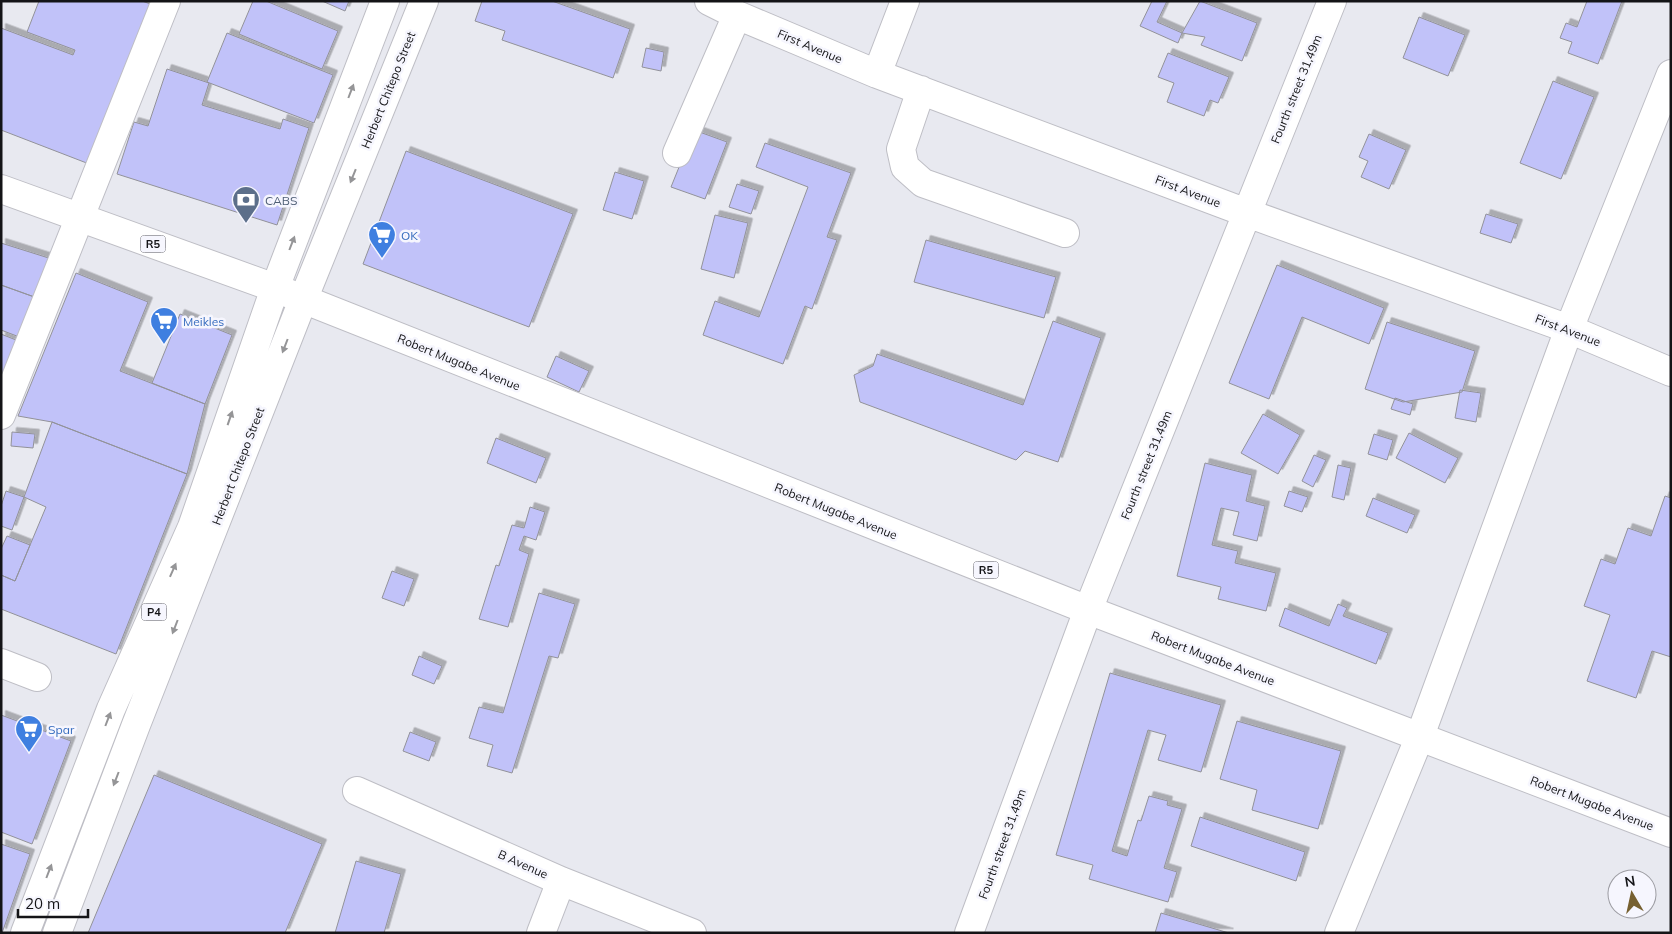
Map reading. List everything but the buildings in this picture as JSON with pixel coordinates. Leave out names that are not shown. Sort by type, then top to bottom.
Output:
[{"type":"main road","points":[[1,415],[166,1]]},
{"type":"main road","name":"Herbert Chitepo Street","points":[[25,933],[111,709],[192,527],[275,288],[385,1]]},
{"type":"main road","name":"Herbert Chitepo Street","points":[[57,933],[136,725],[303,300],[424,1]]},
{"type":"main road","name":"First Avenue","points":[[709,1],[737,15],[877,74],[1247,213],[1569,329],[1671,372]]},
{"type":"main road","points":[[877,74],[905,1]]},
{"type":"main road","name":"Fourth street 31,49m","points":[[969,933],[1088,610],[1332,1]]},
{"type":"main road","points":[[677,153],[737,15]]},
{"type":"main road","points":[[1339,933],[1420,736],[1569,329],[1671,74]]},
{"type":"main road","points":[[921,90],[901,149],[905,167],[924,183],[1065,233]]},
{"type":"main road","name":"Robert Mugabe Avenue","points":[[1,189],[275,288],[1088,610],[1671,833]]},
{"type":"main road","points":[[1,663],[37,677]]},
{"type":"main road","name":"B Avenue","points":[[357,790],[562,881],[692,933]]},
{"type":"main road","points":[[541,933],[562,881]]},
{"type":"place","name":"CABS","points":[[246,224]]},
{"type":"place","name":"OK","points":[[382,259]]},
{"type":"place","name":"Meikles","points":[[164,345]]},
{"type":"place","name":"Spar","points":[[29,753]]}]
